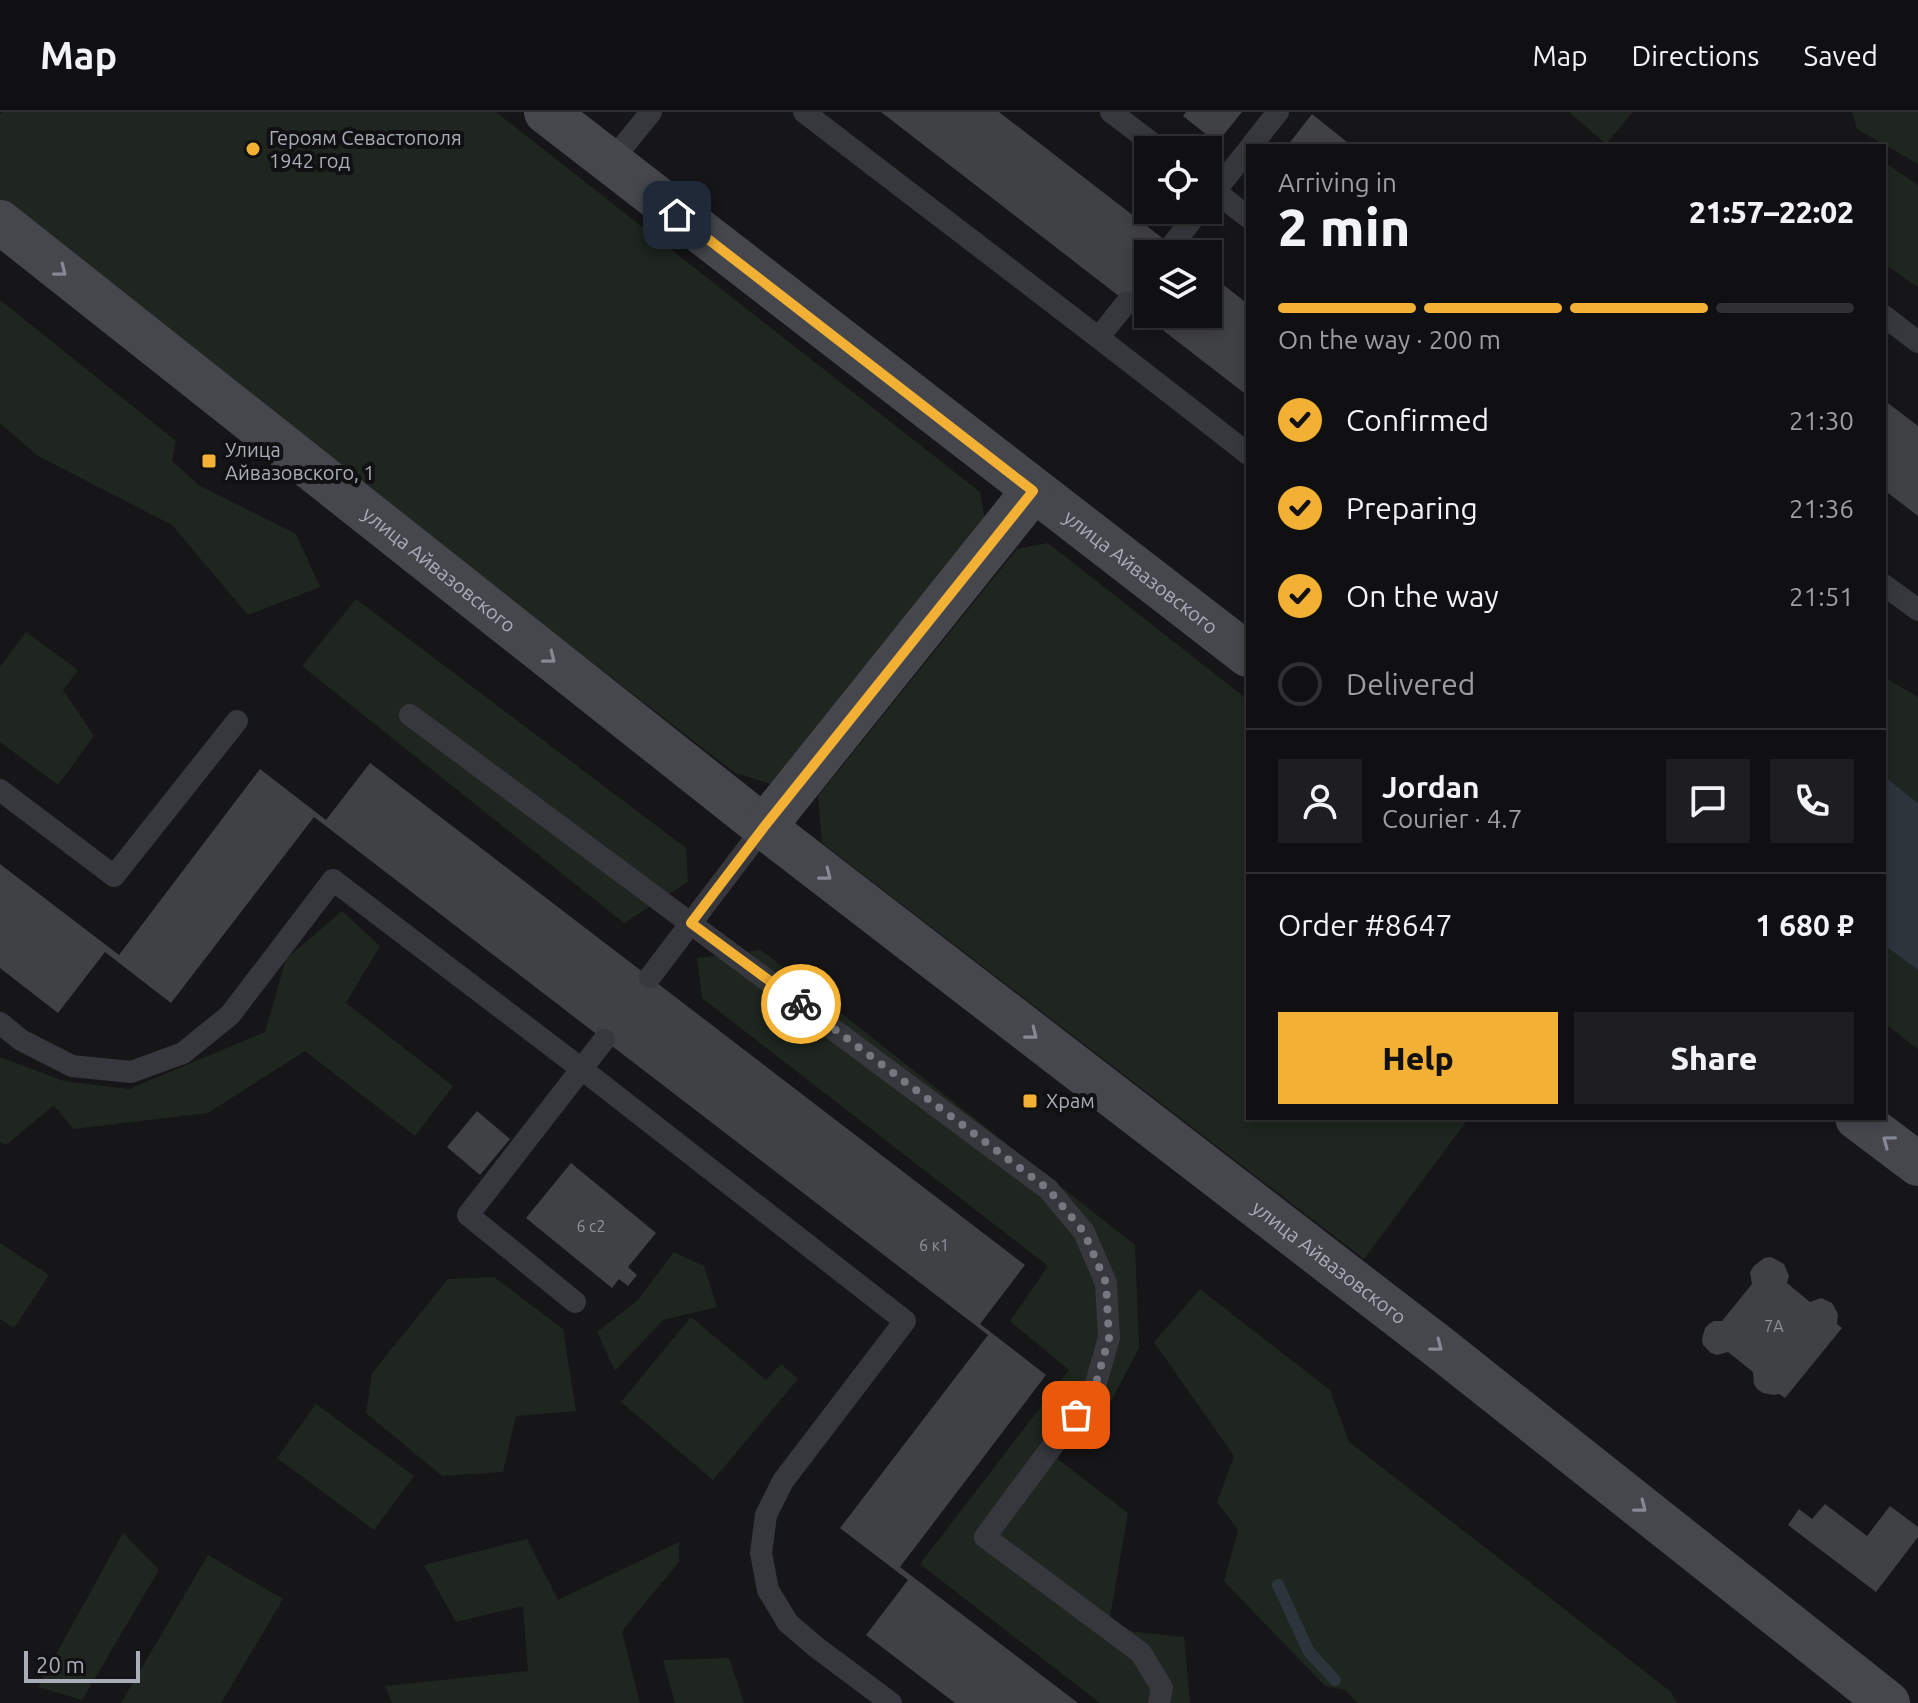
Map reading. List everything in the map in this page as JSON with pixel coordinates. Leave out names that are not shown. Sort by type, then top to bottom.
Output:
[{"type":"main road","name":"улица Айвазовского","points":[[546,112],[1246,653]]},
{"type":"main road","name":"улица Айвазовского","points":[[0,222],[764,827],[1439,1347],[1888,1703]]},
{"type":"main road","points":[[764,827],[1033,491]]},
{"type":"main road","points":[[1860,1120],[1918,1164]]},
{"type":"lane","points":[[610,163],[651,112]]},
{"type":"lane","points":[[804,112],[1246,452]]},
{"type":"lane","points":[[1111,112],[1143,136]]},
{"type":"lane","points":[[1253,144],[1278,112]]},
{"type":"lane","points":[[1222,179],[1246,152]]},
{"type":"lane","points":[[1222,200],[1246,216]]},
{"type":"lane","points":[[1176,240],[1189,224]]},
{"type":"lane","points":[[1099,337],[1127,302]]},
{"type":"lane","points":[[1886,318],[1918,342]]},
{"type":"lane","points":[[1886,586],[1918,610]]},
{"type":"lane","points":[[410,715],[1048,1189],[1084,1232],[1106,1283],[1109,1338],[1094,1390],[985,1537],[1141,1653],[1162,1688],[1159,1703]]},
{"type":"lane","points":[[0,790],[114,876],[237,721]]},
{"type":"lane","points":[[650,977],[764,827]]},
{"type":"lane","points":[[0,1023],[21,1040],[72,1066],[131,1072],[183,1053],[230,1015],[333,880],[583,1070],[905,1321],[783,1481],[766,1515],[761,1553],[768,1590],[788,1623],[891,1703]]},
{"type":"lane","points":[[575,1302],[468,1215],[604,1040]]},
{"type":"shaded area","points":[[3,112],[496,112],[980,492],[985,520],[771,784],[735,773],[0,205],[0,115]]},
{"type":"shaded area","points":[[1569,112],[1633,112],[1606,144]]},
{"type":"shaded area","points":[[1852,112],[1918,112],[1918,164],[1886,144],[1857,129]]},
{"type":"shaded area","points":[[1886,163],[1918,185],[1918,287],[1886,265]]},
{"type":"shaded area","points":[[0,300],[176,441],[172,461],[200,486],[296,534],[320,587],[248,615],[172,525],[38,456],[0,423]]},
{"type":"shaded area","points":[[1048,543],[1246,698],[1246,1120],[1468,1120],[1364,1259],[822,843],[818,796],[1017,549]]},
{"type":"shaded area","points":[[356,599],[686,848],[688,882],[624,923],[302,666]]},
{"type":"shaded area","points":[[26,632],[78,670],[63,690],[94,736],[58,785],[0,742],[0,667]]},
{"type":"shaded area","points":[[1886,678],[1918,697],[1918,803],[1886,778]]},
{"type":"shaded area","points":[[1886,778],[1918,803],[1918,970],[1886,946]]},
{"type":"shaded area","points":[[342,911],[380,946],[346,1003],[453,1086],[415,1136],[305,1051],[208,1113],[73,1129],[54,1105],[6,1145],[0,1142],[0,1057],[64,1081],[129,1089],[265,1032],[286,959]]},
{"type":"shaded area","points":[[1886,946],[1918,970],[1918,1049],[1886,1025]]},
{"type":"shaded area","points":[[761,950],[1135,1245],[1139,1348],[1101,1420],[1050,1453],[1128,1513],[1108,1629],[1184,1637],[1190,1703],[1100,1703],[920,1564],[1069,1370],[1010,1321],[1048,1266],[702,998],[697,958]]},
{"type":"shaded area","points":[[0,1243],[49,1275],[14,1328],[0,1319]]},
{"type":"shaded area","points":[[674,1252],[704,1266],[717,1307],[663,1320],[615,1371],[597,1332],[638,1300]]},
{"type":"shaded area","points":[[494,1277],[563,1329],[576,1411],[516,1416],[503,1472],[442,1476],[366,1413],[372,1373],[448,1279]]},
{"type":"shaded area","points":[[1200,1289],[1330,1390],[1349,1442],[1670,1691],[1677,1703],[1358,1703],[1345,1690],[1325,1686],[1224,1581],[1238,1530],[1217,1502],[1234,1456],[1154,1342]]},
{"type":"shaded area","points":[[691,1317],[766,1380],[781,1364],[798,1379],[713,1480],[621,1402]]},
{"type":"shaded area","points":[[316,1404],[414,1476],[374,1530],[277,1458]]},
{"type":"shaded area","points":[[123,1533],[159,1570],[82,1700],[38,1687]]},
{"type":"shaded area","points":[[527,1539],[558,1600],[679,1542],[679,1562],[622,1631],[640,1703],[392,1703],[385,1686],[528,1671],[523,1606],[456,1622],[424,1565]]},
{"type":"shaded area","points":[[208,1555],[283,1599],[221,1703],[121,1703]]},
{"type":"shaded area","points":[[729,1658],[744,1703],[675,1703],[663,1660]]},
{"type":"building","points":[[881,112],[999,112],[1134,216],[1134,224],[1144,224],[1165,240],[1134,240],[1134,308]]},
{"type":"building","points":[[1186,112],[1242,112],[1222,137],[1208,136],[1183,116]]},
{"type":"building","points":[[1312,114],[1350,144],[1289,144]]},
{"type":"building","points":[[1222,284],[1246,302],[1246,394],[1160,328],[1222,328]]},
{"type":"building","points":[[1886,402],[1918,426],[1918,516],[1886,492]]},
{"type":"building","points":[[370,763],[1025,1265],[980,1324],[1046,1375],[900,1567],[1078,1703],[955,1703],[866,1635],[908,1580],[840,1528],[988,1335],[314,817],[171,1003],[105,952],[58,1013],[0,968],[0,864],[119,955],[260,769],[326,820]]},
{"type":"building","points":[[477,1111],[510,1139],[480,1175],[447,1147]]},
{"type":"building","points":[[571,1163],[656,1233],[628,1267],[637,1275],[628,1286],[619,1279],[612,1288],[526,1218]]},
{"type":"building","points":[[1771,1257],[1784,1264],[1789,1276],[1787,1283],[1810,1302],[1821,1298],[1832,1303],[1838,1314],[1837,1324],[1842,1328],[1785,1398],[1757,1389],[1753,1372],[1728,1352],[1711,1353],[1703,1345],[1702,1339],[1705,1328],[1714,1321],[1722,1321],[1752,1284],[1750,1272],[1754,1266]]},
{"type":"building","points":[[1825,1504],[1867,1536],[1890,1506],[1918,1527],[1918,1537],[1876,1592],[1788,1525],[1799,1509],[1812,1519]]},
{"type":"waterway","points":[[1278,1585],[1309,1652],[1335,1680]]},
{"type":"way so far","points":[[801,1004],[1048,1189],[1084,1232],[1106,1283],[1109,1338],[1094,1390],[1076,1415]]},
{"type":"place","name":"Героям Севастополя 1942 год","points":[[253,149]]},
{"type":"place","name":"Улица Айвазовского, 1","points":[[209,461]]},
{"type":"place","name":"Храм","points":[[1030,1101]]},
{"type":"route","points":[[677,215],[1033,491],[691,923],[801,1004]]}]
